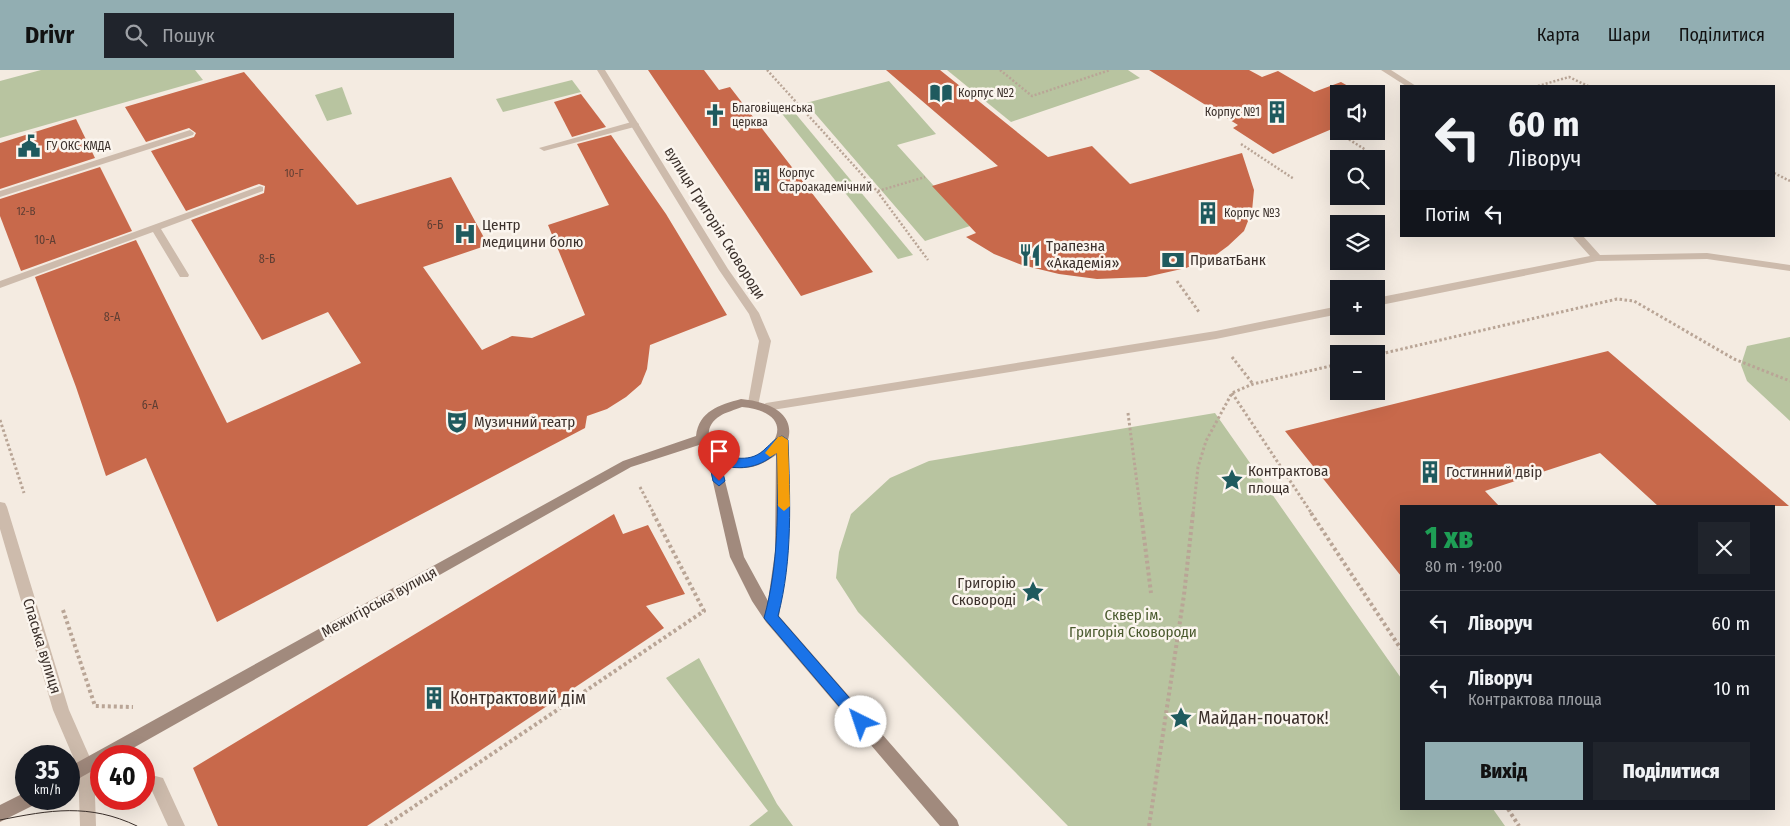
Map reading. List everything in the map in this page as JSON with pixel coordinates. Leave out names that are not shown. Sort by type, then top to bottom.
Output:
[{"type":"street","name":"вулиця Григорія Сковороди","points":[[601,70],[721,265],[754,313],[765,341],[760,405]]},
{"type":"street","points":[[1385,70],[1410,85]]},
{"type":"street","points":[[544,148],[635,124]]},
{"type":"street","points":[[0,194],[190,133]]},
{"type":"street","points":[[0,285],[260,189]]},
{"type":"street","points":[[155,228],[184,275]]},
{"type":"street","points":[[1578,237],[1597,258]]},
{"type":"street","points":[[1385,300],[1597,258],[1707,256],[1790,268]]},
{"type":"street","points":[[782,440],[765,457],[752,462],[738,464],[724,462],[713,456],[705,449],[702,439],[703,429],[708,419],[717,412],[735,405],[760,405],[1216,335],[1330,312]]},
{"type":"street","points":[[760,405],[775,412],[781,420],[784,430],[782,440],[784,518],[778,592],[771,618]]},
{"type":"street","name":"Межигірська вулиця","points":[[124,745],[627,464],[702,439]]},
{"type":"street","points":[[713,456],[738,558],[757,597],[771,618],[951,826]]},
{"type":"street","name":"Спаська вулиця","points":[[1,515],[61,710],[90,763]]},
{"type":"street","points":[[155,784],[157,784],[177,826]]},
{"type":"street","points":[[88,826],[90,803]]},
{"type":"street","points":[[0,814],[15,806]]},
{"type":"path","points":[[767,70],[877,191],[928,260]]},
{"type":"path","points":[[1000,70],[1032,96],[1110,70]]},
{"type":"path","points":[[1541,85],[1568,77],[1586,85]]},
{"type":"path","points":[[1350,140],[1366,150]]},
{"type":"path","points":[[1241,144],[1294,179]]},
{"type":"path","points":[[1775,174],[1790,181]]},
{"type":"path","points":[[877,191],[925,176]]},
{"type":"path","points":[[1385,354],[1617,300],[1626,300],[1634,301],[1734,359],[1790,381]]},
{"type":"path","points":[[1148,826],[1154,803],[1181,615],[1198,467],[1206,441],[1232,393],[1253,384],[1330,366]]},
{"type":"path","points":[[1232,393],[1400,647]]},
{"type":"path","points":[[1128,413],[1151,593]]},
{"type":"path","points":[[384,826],[704,611],[638,483]]},
{"type":"path","points":[[1509,810],[1519,826]]},
{"type":"green space","points":[[41,70],[195,70],[203,80],[0,138],[0,81]]},
{"type":"green space","points":[[947,70],[1128,70],[1140,78],[1011,122]]},
{"type":"green space","points":[[572,80],[581,92],[503,112],[496,99]]},
{"type":"green space","points":[[889,81],[936,134],[897,145],[970,226],[925,241],[806,103]]},
{"type":"green space","points":[[342,87],[352,114],[327,121],[315,95]]},
{"type":"green space","points":[[790,107],[913,255],[898,259],[779,110]]},
{"type":"green space","points":[[1790,337],[1790,421],[1747,381],[1741,365],[1747,346]]},
{"type":"green space","name":"Сквер ім. Григорія Сковороди","points":[[1215,413],[1400,677],[1400,810],[1494,810],[1505,826],[1068,826],[858,612],[836,578],[839,552],[851,514],[890,478],[929,461]]},
{"type":"green space","points":[[699,658],[777,804],[793,826],[749,826],[768,811],[666,678]]},
{"type":"building","name":"Корпус Староакадемічний","points":[[648,70],[704,70],[719,90],[730,87],[873,272],[801,296]]},
{"type":"building","points":[[886,70],[940,70],[1048,157],[1092,146],[1130,184],[1242,153],[1254,190],[1252,211],[1244,231],[1213,257],[1186,268],[1146,277],[1097,279],[1059,274],[1022,265],[994,254],[966,237],[976,233],[932,186],[998,166]]},
{"type":"building","name":"Корпус №1","points":[[1149,70],[1249,70],[1262,77],[1278,71],[1314,92],[1330,86],[1330,130],[1273,154],[1233,128],[1238,125]]},
{"type":"building","points":[[244,72],[357,205],[451,177],[488,245],[423,267],[482,350],[512,336],[532,338],[585,315],[548,225],[609,205],[577,144],[611,135],[666,214],[727,315],[650,345],[647,369],[641,384],[626,397],[607,409],[587,416],[585,428],[217,622],[146,458],[106,476],[76,387],[35,277],[136,240],[227,423],[361,363],[328,312],[262,340],[191,220],[264,193],[265,186],[259,184],[186,211],[151,151],[194,137],[196,133],[189,128],[146,142],[125,107]]},
{"type":"building","name":"Корпус №1","points":[[1341,82],[1346,85],[1333,85]]},
{"type":"building","points":[[581,94],[606,127],[572,137],[554,102]]},
{"type":"building","name":"ГУ ОКС КМДА","points":[[76,119],[95,158],[0,189],[0,143]]},
{"type":"building","points":[[100,167],[132,231],[21,271],[0,216],[0,199]]},
{"type":"building","name":"Гостинний двір","points":[[1608,351],[1789,506],[1657,505],[1600,453],[1485,491],[1498,505],[1400,505],[1400,575],[1285,431]]},
{"type":"building","name":"Контрактовий дім","points":[[614,514],[623,534],[648,525],[685,594],[646,606],[664,628],[367,826],[218,826],[193,768]]},
{"type":"tram line","points":[[0,820],[53,811],[86,811],[102,814],[137,826]]},
{"type":"slow traffic","points":[[770,453],[782,440],[784,506]]},
{"type":"place","name":"Корпус №2","points":[[941,93]]},
{"type":"place","name":"Корпус №1","points":[[1277,112]]},
{"type":"place","name":"Благовіщенська церква","points":[[715,115]]},
{"type":"place","name":"ГУ ОКС КМДА","points":[[29,146]]},
{"type":"place","name":"Корпус Староакадемічний","points":[[762,180]]},
{"type":"place","name":"Корпус №3","points":[[1208,213]]},
{"type":"place","name":"Центр медицини болю","points":[[465,234]]},
{"type":"place","name":"Трапезна «Академія»","points":[[1030,255]]},
{"type":"place","name":"ПриватБанк","points":[[1173,260]]},
{"type":"place","name":"Музичний театр","points":[[457,422]]},
{"type":"place","name":"Гостинний двір","points":[[1430,472]]},
{"type":"place","name":"Контрактова площа","points":[[1232,480]]},
{"type":"place","name":"Григорію Сковороді","points":[[1033,592]]},
{"type":"place","name":"Контрактовий дім","points":[[434,698]]},
{"type":"place","name":"Майдан-початок!","points":[[1181,718]]},
{"type":"route","points":[[719,481],[713,456],[724,462],[738,464],[752,462],[765,457],[782,440],[784,518],[778,592],[771,618],[861,722]]}]
